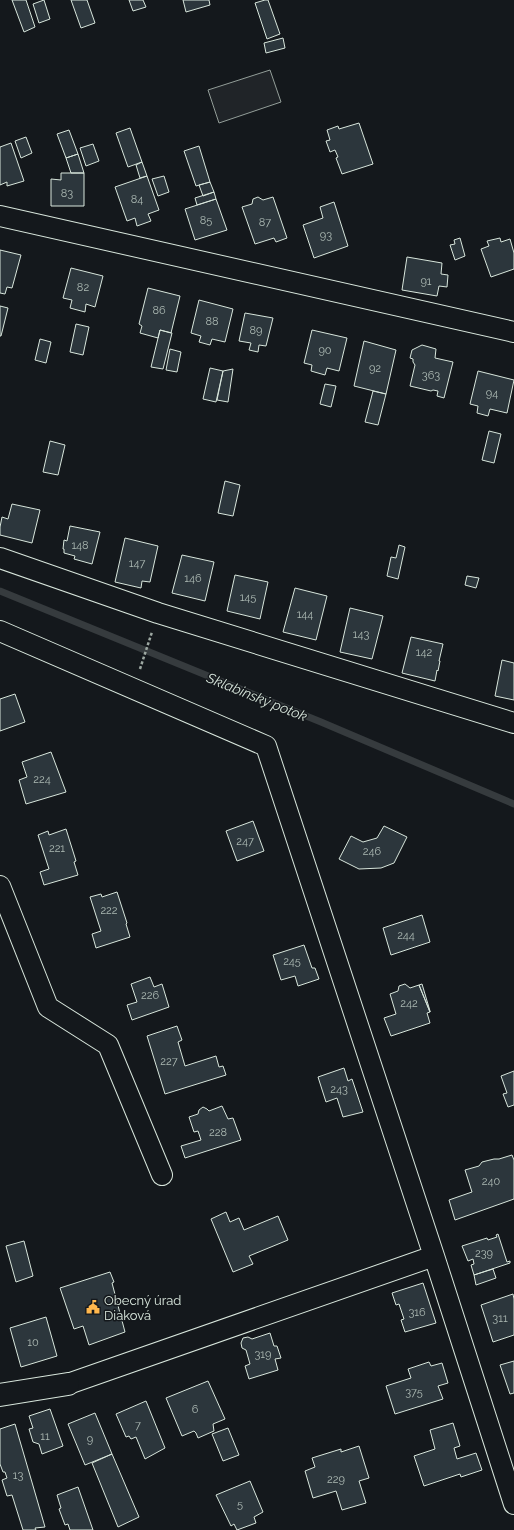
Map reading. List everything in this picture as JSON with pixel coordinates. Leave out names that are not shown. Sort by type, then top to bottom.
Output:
[{"type":"street","points":[[0,216],[514,332]]},
{"type":"street","points":[[0,558],[158,613],[514,723]]},
{"type":"street","points":[[0,631],[266,746],[514,1504]]},
{"type":"street","points":[[0,886],[48,1007],[108,1045],[162,1175]]},
{"type":"street","points":[[0,1395],[68,1384],[434,1256]]},
{"type":"path","points":[[134,689],[158,613]]},
{"type":"shaded area","points":[[270,70],[281,102],[219,123],[208,90]]},
{"type":"building","points":[[12,0],[26,0],[35,27],[24,32]]},
{"type":"building","points":[[44,0],[50,19],[39,23],[33,4]]},
{"type":"building","points":[[71,0],[87,0],[95,23],[81,28]]},
{"type":"building","points":[[129,0],[143,0],[146,7],[133,11]]},
{"type":"building","points":[[183,0],[209,0],[210,5],[186,12]]},
{"type":"building","points":[[268,0],[280,34],[267,39],[255,3]]},
{"type":"building","points":[[283,38],[285,48],[266,53],[264,43]]},
{"type":"building","points":[[359,123],[373,164],[342,174],[336,158],[338,157],[335,150],[330,152],[326,141],[330,140],[327,130],[338,126],[339,129]]},
{"type":"building","points":[[130,128],[142,162],[128,167],[116,133]]},
{"type":"building","points":[[69,130],[78,154],[66,158],[57,134]]},
{"type":"building","points":[[26,137],[32,153],[21,158],[15,141]]},
{"type":"building","points":[[11,143],[24,181],[7,186],[7,182],[0,185],[0,147]]},
{"type":"building","points":[[93,144],[99,161],[86,166],[80,148]]},
{"type":"building","points":[[199,146],[210,182],[196,186],[184,151]]},
{"type":"building","points":[[78,154],[84,173],[71,173],[66,158]]},
{"type":"building","points":[[142,162],[147,176],[140,178],[136,165]]},
{"type":"building","points":[[61,173],[84,173],[84,206],[51,206],[51,179],[61,180]]},
{"type":"building","points":[[147,176],[159,210],[148,214],[151,221],[137,226],[135,218],[127,221],[115,187]]},
{"type":"building","points":[[164,176],[169,192],[158,196],[152,179]]},
{"type":"building","points":[[210,182],[214,192],[203,196],[199,185]]},
{"type":"building","points":[[214,192],[216,199],[197,205],[195,198]]},
{"type":"building","points":[[258,197],[263,200],[273,197],[287,238],[276,242],[274,238],[255,244],[242,207],[252,204],[253,199]]},
{"type":"building","points":[[216,199],[227,230],[195,240],[185,209]]},
{"type":"building","points":[[334,202],[348,246],[314,258],[303,225],[323,218],[320,207]]},
{"type":"building","points":[[460,238],[465,256],[455,260],[450,245],[455,244],[454,240]]},
{"type":"building","points":[[500,238],[501,242],[510,239],[514,253],[514,269],[491,277],[481,249],[489,246],[487,241]]},
{"type":"building","points":[[0,250],[21,255],[12,288],[7,287],[5,294],[0,293]]},
{"type":"building","points":[[407,257],[442,263],[441,274],[448,275],[447,287],[439,286],[437,296],[402,290]]},
{"type":"building","points":[[71,268],[103,276],[95,307],[86,304],[85,312],[70,308],[72,300],[63,298]]},
{"type":"building","points":[[148,288],[180,296],[171,333],[160,330],[158,338],[140,333],[142,326],[139,324]]},
{"type":"building","points":[[199,300],[233,309],[225,342],[212,339],[210,345],[199,342],[201,336],[191,333]]},
{"type":"building","points":[[0,306],[8,308],[1,336],[0,336]]},
{"type":"building","points":[[245,313],[273,318],[266,346],[259,345],[258,352],[249,350],[251,343],[239,341]]},
{"type":"building","points":[[76,324],[89,327],[83,355],[70,352]]},
{"type":"building","points":[[160,330],[172,333],[163,369],[151,367]]},
{"type":"building","points":[[312,330],[347,338],[339,371],[327,368],[325,375],[311,371],[312,365],[304,363]]},
{"type":"building","points":[[40,339],[51,342],[46,363],[35,360]]},
{"type":"building","points":[[364,341],[396,350],[386,394],[354,386]]},
{"type":"building","points":[[422,345],[436,349],[435,358],[453,362],[444,398],[437,396],[438,391],[431,391],[410,386],[415,365],[413,359],[410,358],[412,350]]},
{"type":"building","points":[[170,349],[181,352],[177,372],[166,370]]},
{"type":"building","points":[[210,368],[223,371],[216,402],[203,399]]},
{"type":"building","points":[[233,369],[228,402],[217,400],[223,371]]},
{"type":"building","points":[[478,371],[514,380],[507,413],[490,409],[488,416],[477,413],[478,406],[470,404]]},
{"type":"building","points":[[325,384],[336,386],[331,407],[320,404]]},
{"type":"building","points":[[373,391],[386,394],[378,425],[365,422]]},
{"type":"building","points":[[489,431],[501,434],[494,463],[482,460]]},
{"type":"building","points":[[50,441],[65,445],[58,475],[43,472]]},
{"type":"building","points":[[225,481],[240,485],[233,516],[218,513]]},
{"type":"building","points":[[12,504],[40,510],[32,543],[0,535],[2,517],[8,519]]},
{"type":"building","points":[[70,526],[100,532],[92,564],[74,559],[75,556],[64,553],[64,540],[67,541]]},
{"type":"building","points":[[125,538],[158,546],[150,582],[142,581],[141,588],[115,582]]},
{"type":"building","points":[[399,545],[405,547],[398,579],[387,576],[391,557],[396,558]]},
{"type":"building","points":[[182,555],[214,562],[205,601],[172,593]]},
{"type":"building","points":[[235,575],[268,582],[260,619],[227,611]]},
{"type":"building","points":[[467,576],[479,578],[476,588],[465,585]]},
{"type":"building","points":[[295,588],[327,596],[316,640],[283,632]]},
{"type":"building","points":[[350,608],[383,616],[372,659],[340,652]]},
{"type":"building","points":[[411,637],[443,644],[435,681],[402,673]]},
{"type":"building","points":[[502,660],[514,663],[514,700],[495,696]]},
{"type":"building","points":[[15,694],[25,722],[0,731],[0,699]]},
{"type":"building","points":[[51,752],[66,792],[26,804],[19,780],[27,777],[22,762]]},
{"type":"building","points":[[253,821],[264,851],[237,861],[226,831]]},
{"type":"building","points":[[384,826],[407,837],[394,863],[381,868],[359,869],[339,859],[351,836],[363,842],[377,838]]},
{"type":"building","points":[[66,829],[76,861],[74,862],[78,875],[44,885],[40,872],[49,869],[38,835],[48,831],[49,835]]},
{"type":"building","points":[[117,892],[130,937],[96,948],[92,934],[101,931],[90,897],[101,894],[102,897]]},
{"type":"building","points":[[422,915],[430,942],[391,955],[383,928]]},
{"type":"building","points":[[304,945],[312,968],[315,968],[319,979],[298,986],[295,976],[281,980],[273,955]]},
{"type":"building","points":[[150,977],[154,987],[162,984],[169,1007],[132,1020],[127,1005],[137,1002],[131,984]]},
{"type":"building","points":[[405,984],[410,988],[419,985],[430,1012],[427,1013],[430,1023],[391,1036],[384,1018],[396,1014],[390,994],[398,991],[399,986]]},
{"type":"building","points":[[422,984],[430,1011],[430,1012],[419,985]]},
{"type":"building","points":[[177,1026],[182,1040],[178,1042],[185,1066],[216,1056],[219,1067],[223,1066],[226,1075],[165,1094],[147,1036]]},
{"type":"building","points":[[344,1068],[348,1081],[352,1079],[363,1112],[343,1117],[337,1098],[326,1102],[318,1077]]},
{"type":"building","points":[[514,1071],[514,1105],[508,1107],[503,1094],[507,1093],[501,1076]]},
{"type":"building","points":[[222,1106],[228,1119],[233,1118],[241,1140],[185,1158],[181,1146],[201,1140],[198,1131],[194,1132],[189,1117],[198,1114],[199,1110],[203,1107],[209,1111]]},
{"type":"building","points":[[512,1155],[514,1160],[514,1199],[455,1220],[449,1200],[472,1192],[465,1170],[479,1166],[482,1162]]},
{"type":"building","points":[[226,1212],[230,1222],[239,1218],[244,1230],[278,1216],[288,1240],[249,1256],[253,1264],[233,1272],[211,1219]]},
{"type":"building","points":[[498,1234],[507,1262],[510,1261],[510,1263],[474,1275],[471,1265],[474,1264],[473,1259],[468,1261],[462,1246],[487,1238],[488,1240],[497,1237],[496,1235]]},
{"type":"building","points":[[24,1241],[33,1276],[16,1282],[6,1246]]},
{"type":"building","points":[[493,1269],[496,1278],[476,1285],[474,1275]]},
{"type":"building","name":"Obecný úrad Diaková","points":[[110,1272],[114,1282],[112,1283],[125,1332],[89,1345],[83,1326],[74,1329],[60,1288]]},
{"type":"building","points":[[423,1283],[436,1323],[405,1332],[401,1320],[404,1319],[399,1304],[396,1305],[392,1293]]},
{"type":"building","points":[[513,1294],[514,1335],[493,1342],[481,1305]]},
{"type":"building","points":[[46,1317],[57,1356],[21,1367],[10,1328]]},
{"type":"building","points":[[270,1333],[274,1346],[277,1346],[281,1358],[275,1359],[278,1370],[249,1379],[245,1366],[250,1364],[246,1350],[242,1348],[241,1343],[243,1338],[248,1337],[252,1339]]},
{"type":"building","points":[[514,1361],[514,1393],[510,1394],[500,1365]]},
{"type":"building","points":[[429,1362],[431,1366],[442,1363],[448,1383],[438,1386],[443,1399],[395,1414],[386,1386],[411,1378],[408,1369]]},
{"type":"building","points":[[208,1381],[225,1419],[213,1424],[214,1431],[198,1438],[194,1431],[182,1436],[166,1398]]},
{"type":"building","points":[[146,1401],[165,1448],[145,1459],[136,1437],[131,1439],[129,1436],[126,1437],[116,1414]]},
{"type":"building","points":[[50,1409],[63,1446],[42,1454],[39,1444],[33,1442],[29,1429],[33,1428],[29,1416]]},
{"type":"building","points":[[95,1413],[112,1454],[85,1465],[68,1424]]},
{"type":"building","points":[[453,1423],[460,1446],[454,1448],[457,1459],[476,1453],[482,1470],[461,1477],[460,1474],[424,1486],[414,1456],[435,1449],[430,1430]]},
{"type":"building","points":[[15,1424],[45,1527],[35,1528],[36,1530],[23,1530],[12,1495],[7,1496],[2,1480],[7,1478],[0,1464],[0,1429]]},
{"type":"building","points":[[228,1428],[239,1455],[223,1461],[212,1434]]},
{"type":"building","points":[[359,1446],[369,1478],[359,1481],[366,1503],[342,1510],[336,1491],[313,1498],[305,1471],[315,1467],[312,1458],[341,1449],[341,1452]]},
{"type":"building","points":[[112,1454],[139,1517],[118,1527],[92,1463]]},
{"type":"building","points":[[250,1481],[263,1512],[254,1517],[256,1523],[237,1530],[234,1524],[231,1526],[216,1495]]},
{"type":"building","points":[[78,1487],[93,1530],[70,1530],[68,1524],[65,1525],[59,1509],[61,1508],[57,1495]]},
{"type":"waterway","name":"Sklabinský potok","points":[[0,591],[321,722],[514,804]]},
{"type":"place","name":"Obecný úrad Diaková","points":[[93,1307]]}]
